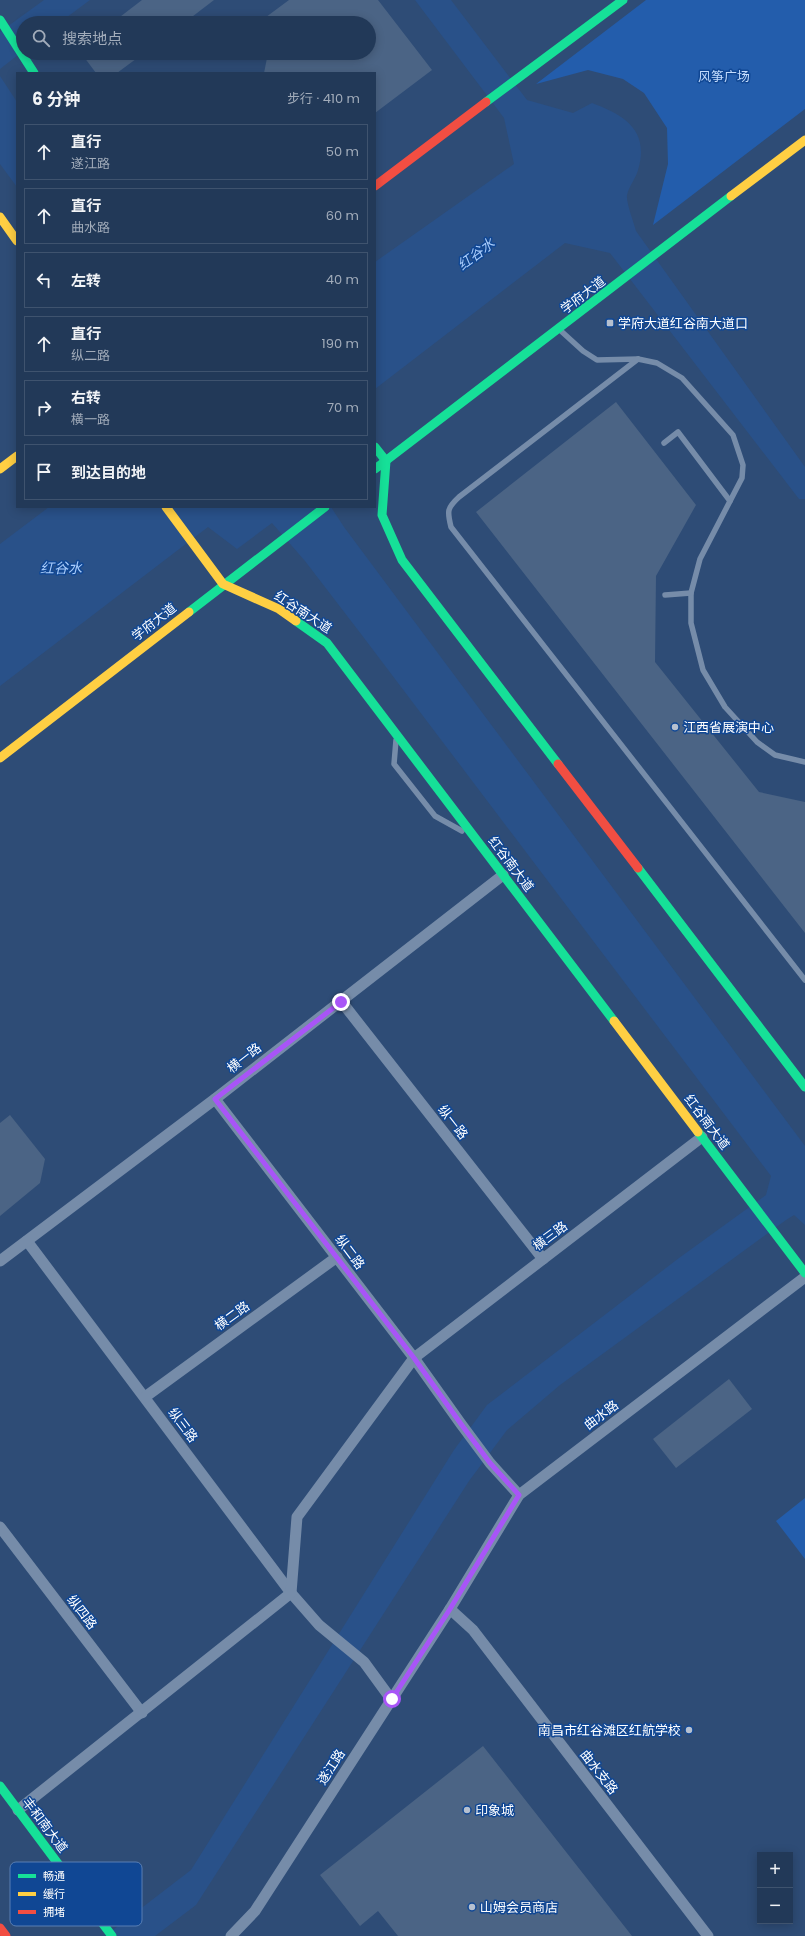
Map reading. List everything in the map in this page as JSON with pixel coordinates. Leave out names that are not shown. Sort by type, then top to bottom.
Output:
[{"type":"main road","points":[[376,185],[623,0]]},
{"type":"main road","points":[[1,21],[16,46]]},
{"type":"main road","points":[[24,60],[33,72]]},
{"type":"main road","name":"学府大道","points":[[376,468],[560,329],[805,140]]},
{"type":"main road","points":[[0,217],[16,240]]},
{"type":"main road","points":[[376,448],[386,461],[382,515],[402,560],[804,1083]]},
{"type":"main road","points":[[0,469],[16,457]]},
{"type":"main road","points":[[167,508],[223,584]]},
{"type":"main road","name":"学府大道","points":[[0,758],[223,584],[324,508]]},
{"type":"main road","name":"红谷南大道","points":[[223,584],[279,608],[327,643],[805,1273]]},
{"type":"main road","name":"丰和南大道","points":[[0,1786],[57,1862]]},
{"type":"main road","name":"丰和南大道","points":[[104,1926],[112,1936]]},
{"type":"main road","points":[[0,1928],[6,1936]]},
{"type":"street","name":"横一路","points":[[0,1261],[215,1099],[504,875]]},
{"type":"street","name":"纵一路","points":[[341,1002],[543,1259]]},
{"type":"street","name":"纵二路","points":[[215,1099],[414,1358],[490,1463],[519,1495]]},
{"type":"street","name":"横三路","points":[[291,1593],[297,1517],[414,1358],[702,1137]]},
{"type":"street","name":"纵三路","points":[[27,1240],[291,1593],[319,1625],[364,1662],[392,1699]]},
{"type":"street","name":"横二路","points":[[144,1397],[336,1257]]},
{"type":"street","name":"曲水路","points":[[450,1609],[519,1495],[805,1277]]},
{"type":"street","name":"纵四路","points":[[0,1527],[142,1713]]},
{"type":"street","points":[[18,1810],[142,1713],[291,1593]]},
{"type":"street","name":"遂江路","points":[[231,1936],[255,1911],[450,1609]]},
{"type":"street","name":"曲水支路","points":[[450,1609],[473,1630],[708,1936]]},
{"type":"lane","points":[[560,329],[584,351],[597,360],[638,359],[657,363],[682,378],[733,435],[743,465],[742,478],[700,559],[691,593],[691,623],[703,670],[725,707],[757,742],[775,755],[805,762]]},
{"type":"lane","points":[[638,359],[459,497],[451,505],[448,514],[451,527],[805,980]]},
{"type":"lane","points":[[664,443],[678,432],[730,502]]},
{"type":"lane","points":[[665,595],[691,593]]},
{"type":"lane","points":[[396,734],[394,764],[435,816],[474,837]]},
{"type":"green space","name":"风筝广场","points":[[646,0],[805,0],[805,109],[653,225],[668,164],[667,128],[644,93],[623,79],[588,70],[536,84]]},
{"type":"green space","points":[[805,1498],[805,1559],[776,1521]]},
{"type":"water","points":[[44,0],[90,0],[68,16],[22,16]]},
{"type":"water","name":"红谷水","points":[[415,0],[451,0],[527,100],[573,113],[592,103],[614,113],[632,126],[637,134],[640,144],[641,156],[636,176],[627,195],[629,208],[636,231],[805,467],[805,499],[799,499],[610,253],[565,243],[376,388],[376,261],[514,164],[504,118]]},
{"type":"water","points":[[16,20],[16,56],[0,69],[0,32]]},
{"type":"water","points":[[0,76],[16,100],[16,186],[0,164]]},
{"type":"water","name":"红谷水","points":[[48,508],[332,508],[344,527],[805,1146],[805,1225],[794,1215],[786,1220],[560,1385],[507,1430],[469,1481],[196,1905],[155,1936],[105,1936],[118,1926],[142,1926],[142,1908],[191,1870],[454,1450],[487,1405],[679,1258],[766,1195],[771,1176],[361,634],[305,561],[272,523],[237,549],[208,527],[0,686],[0,544]]},
{"type":"building","points":[[142,0],[214,0],[193,16],[121,16]]},
{"type":"building","points":[[289,0],[378,0],[432,70],[376,112],[376,72],[264,72],[267,60],[376,60],[376,16],[267,16]]},
{"type":"building","points":[[86,60],[135,60],[118,72],[95,72]]},
{"type":"building","name":"江西省展演中心","points":[[616,402],[696,505],[656,576],[655,662],[759,792],[805,802],[805,933],[476,512]]},
{"type":"building","points":[[10,1115],[45,1159],[40,1183],[0,1216],[0,1123]]},
{"type":"building","points":[[729,1379],[752,1409],[676,1468],[653,1439]]},
{"type":"building","name":"印象城","points":[[483,1746],[632,1936],[398,1936],[378,1911],[360,1926],[320,1875]]},
{"type":"traffic: fast","points":[[486,102],[623,0]]},
{"type":"traffic: fast","points":[[0,20],[16,45]]},
{"type":"traffic: fast","points":[[26,60],[33,72]]},
{"type":"traffic: fast","points":[[376,468],[731,196]]},
{"type":"traffic: fast","points":[[376,448],[386,461],[382,515],[402,560],[558,764]]},
{"type":"traffic: fast","points":[[189,612],[324,508]]},
{"type":"traffic: fast","points":[[296,621],[327,643],[614,1021]]},
{"type":"traffic: fast","points":[[638,868],[805,1087]]},
{"type":"traffic: fast","points":[[698,1132],[805,1273]]},
{"type":"traffic: fast","points":[[0,1786],[57,1862]]},
{"type":"traffic: fast","points":[[105,1926],[112,1936]]},
{"type":"traffic: slow","points":[[731,196],[805,140]]},
{"type":"traffic: slow","points":[[0,217],[16,240]]},
{"type":"traffic: slow","points":[[0,469],[16,457]]},
{"type":"traffic: slow","points":[[167,508],[223,584],[279,609],[296,621]]},
{"type":"traffic: slow","points":[[0,758],[189,612]]},
{"type":"traffic: slow","points":[[614,1021],[698,1132]]},
{"type":"traffic: jam","points":[[376,185],[486,102]]},
{"type":"traffic: jam","points":[[558,764],[638,868]]},
{"type":"traffic: jam","points":[[0,1928],[6,1936]]},
{"type":"place","name":"学府大道红谷南大道口","points":[[610,323]]},
{"type":"place","name":"江西省展演中心","points":[[675,727]]},
{"type":"place","name":"南昌市红谷滩区红航学校","points":[[689,1730]]},
{"type":"place","name":"印象城","points":[[467,1810]]},
{"type":"place","name":"山姆会员商店","points":[[472,1907]]},
{"type":"route","points":[[341,1002],[215,1099],[414,1358],[490,1463],[519,1495],[497,1529],[450,1609],[392,1699]]}]
